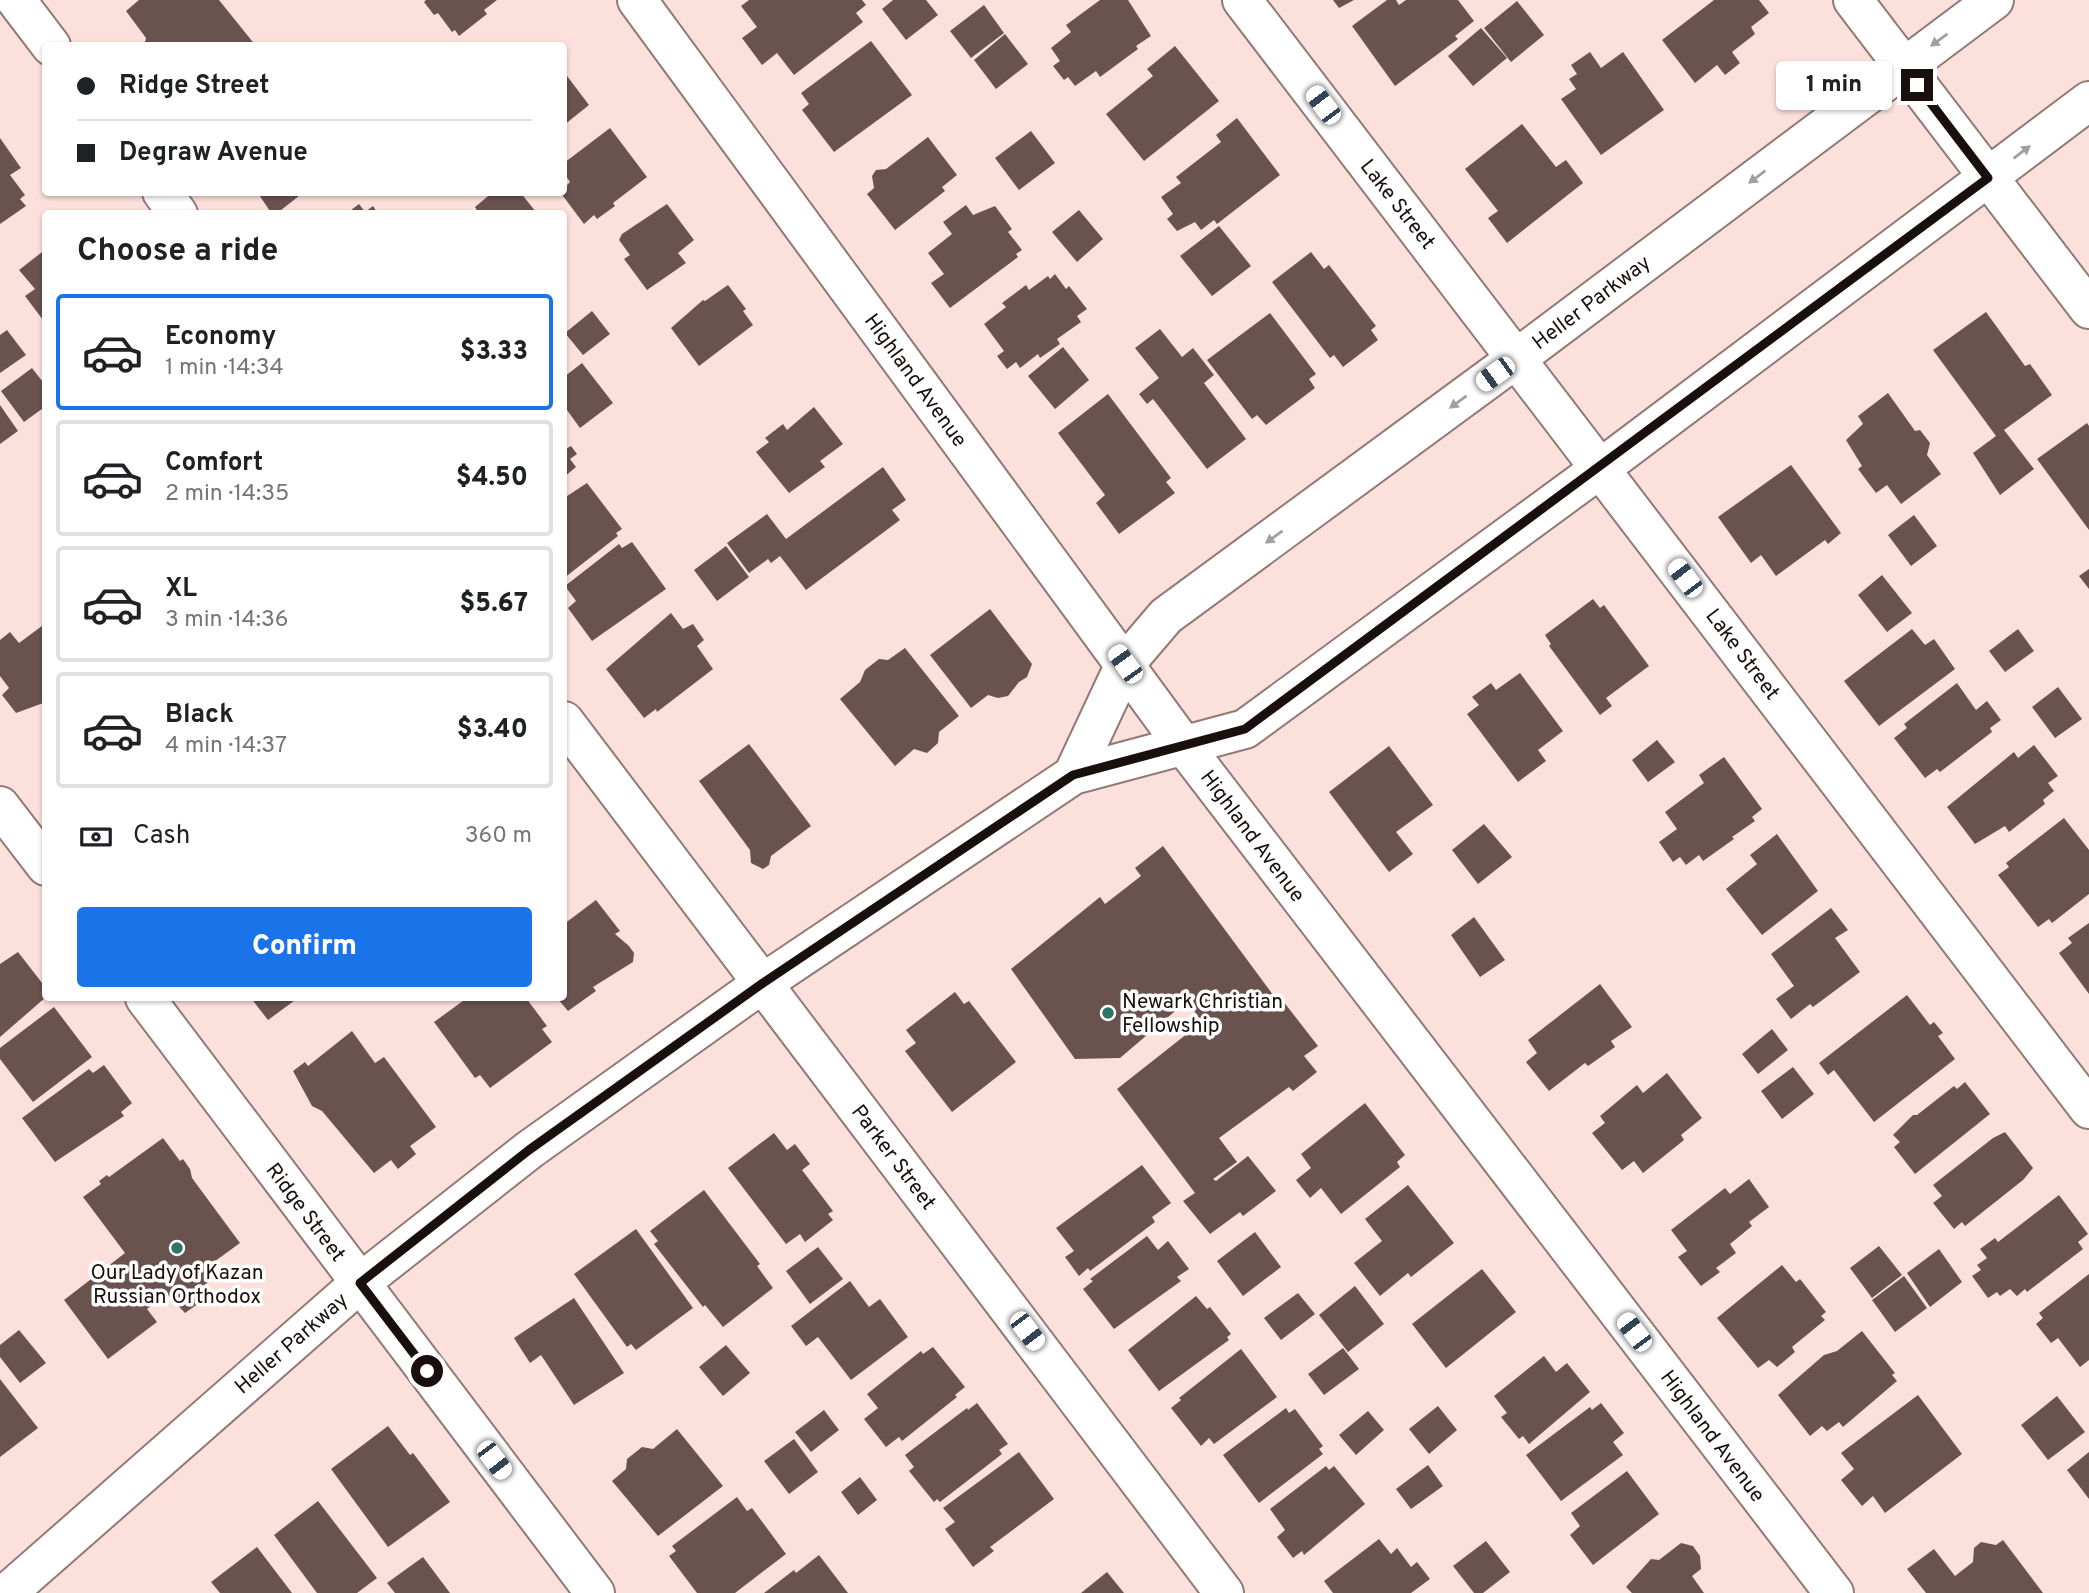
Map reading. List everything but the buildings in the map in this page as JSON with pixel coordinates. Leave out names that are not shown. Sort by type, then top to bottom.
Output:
[{"type":"street","points":[[16,0],[48,42]]},
{"type":"street","name":"Highland Avenue","points":[[637,0],[1184,746],[1834,1593]]},
{"type":"street","name":"Lake Street","points":[[1242,0],[2089,1109]]},
{"type":"street","points":[[1853,0],[2089,309]]},
{"type":"street","name":"Heller Parkway","points":[[1073,775],[1125,664],[1166,616],[1517,358],[1994,0]]},
{"type":"street","name":"Heller Parkway","points":[[7,1593],[360,1283],[529,1150],[763,983],[1073,775],[1245,729],[1601,468],[2089,101]]},
{"type":"street","name":"Parker Street","points":[[567,724],[1224,1593]]},
{"type":"street","points":[[0,806],[42,861]]},
{"type":"street","name":"Ridge Street","points":[[147,1001],[595,1593]]},
{"type":"place","name":"Newark Christian Fellowship","points":[[1108,1013]]},
{"type":"place","name":"Our Lady of Kazan Russian Orthodox","points":[[177,1248]]},
{"type":"route","points":[[427,1371],[360,1283],[529,1150],[763,983],[1073,775],[1245,729],[1601,468],[1988,178],[1917,85]]}]
